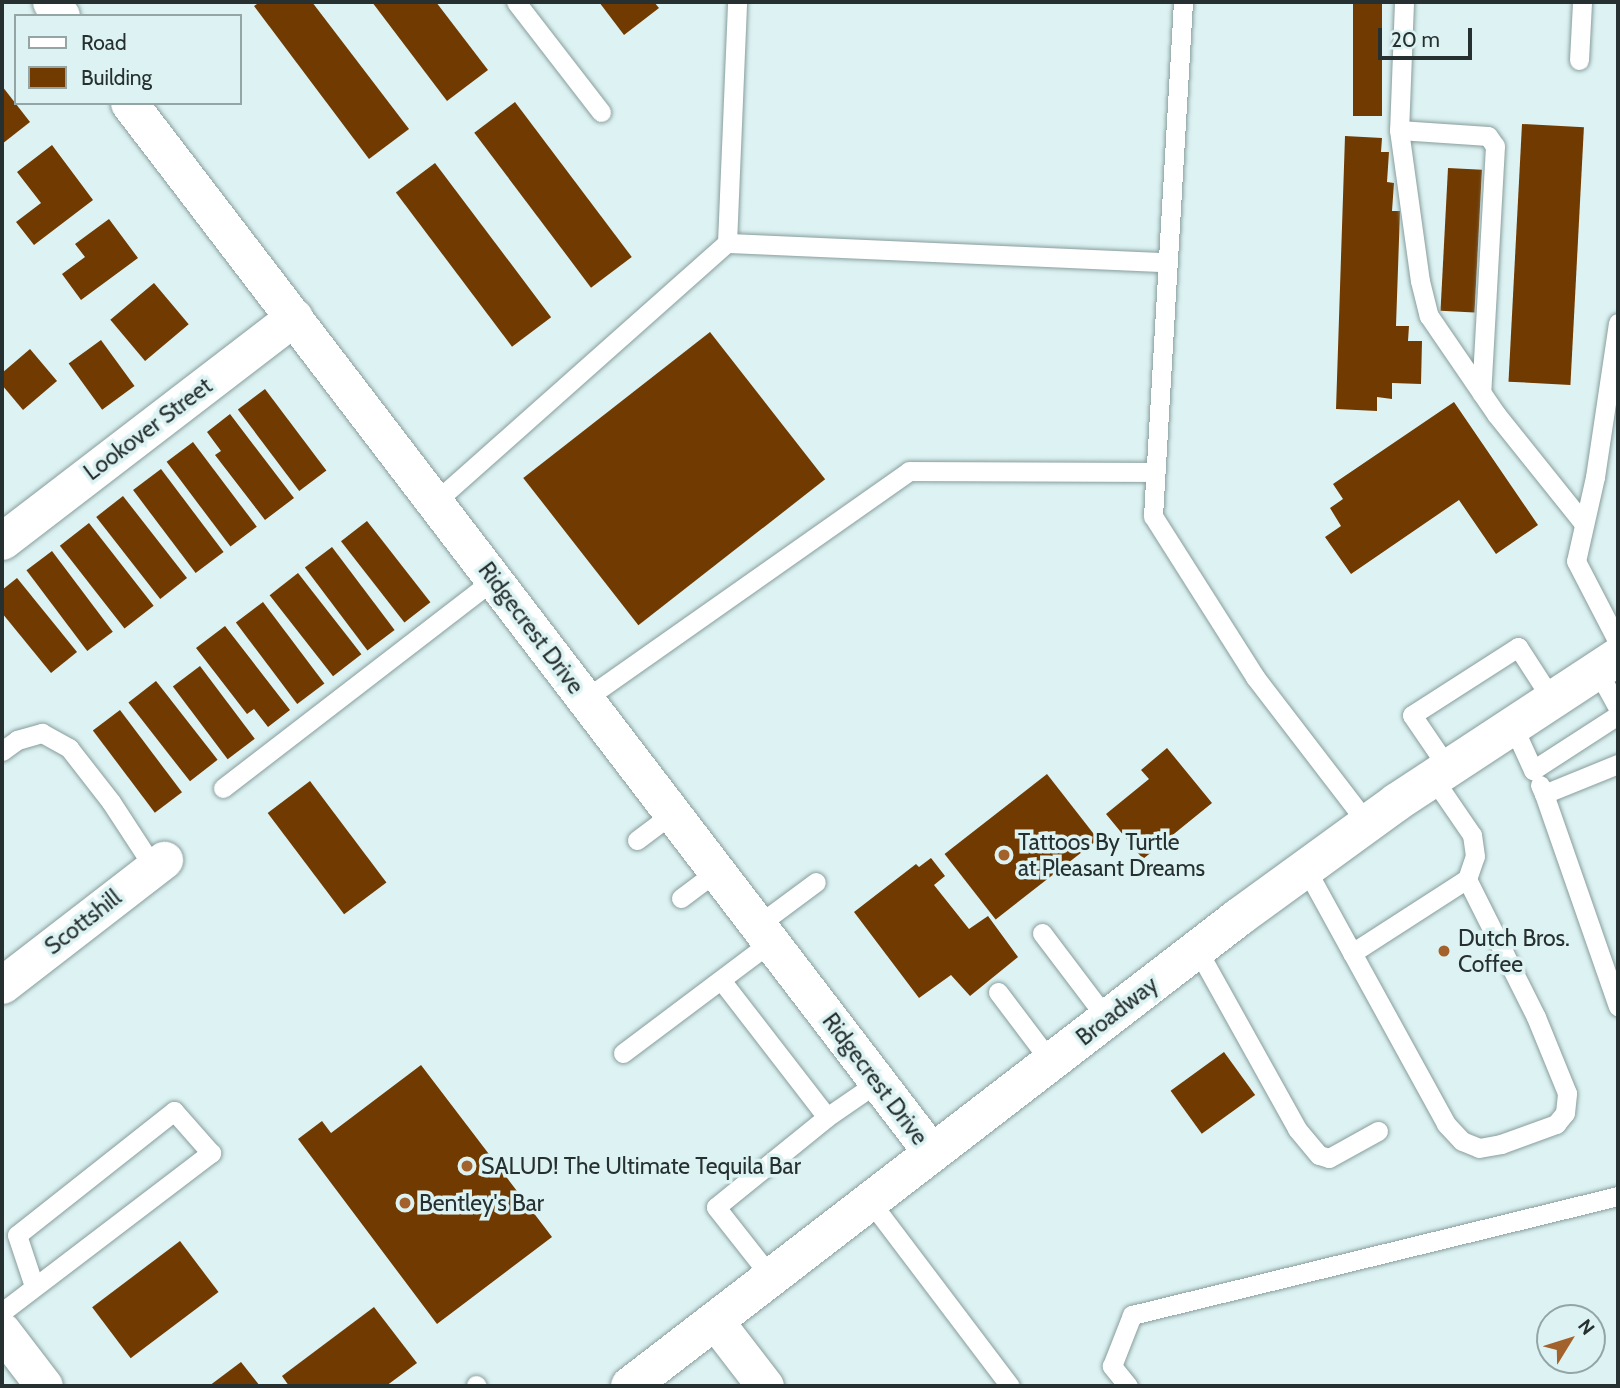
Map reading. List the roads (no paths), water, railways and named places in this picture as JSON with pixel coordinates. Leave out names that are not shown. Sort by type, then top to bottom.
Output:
[{"type":"main road","name":"Broadway","points":[[630,1386],[1198,949],[1368,824],[1611,656]]},
{"type":"street","name":"Ridgecrest Drive","points":[[131,105],[933,1153]]},
{"type":"street","name":"Lookover Street","points":[[2,541],[295,317]]},
{"type":"street","name":"Scottshill","points":[[2,985],[159,864]]},
{"type":"street","points":[[715,1321],[765,1386]]},
{"type":"street","points":[[2,1331],[43,1386]]},
{"type":"lane","points":[[516,2],[601,112]]},
{"type":"lane","points":[[727,243],[737,2]]},
{"type":"lane","points":[[1183,2],[1153,516],[1255,677],[1368,824]]},
{"type":"lane","points":[[1404,2],[1399,130],[1420,281],[1429,316],[1481,393],[1584,524]]},
{"type":"lane","points":[[1579,60],[1582,2]]},
{"type":"lane","points":[[1399,130],[1488,136],[1495,146],[1481,393]]},
{"type":"lane","points":[[435,502],[727,243],[1168,262]]},
{"type":"lane","points":[[1618,323],[1595,477],[1576,561],[1611,656],[1618,708]]},
{"type":"lane","points":[[585,699],[909,471],[1155,472]]},
{"type":"lane","points":[[223,788],[494,579]]},
{"type":"lane","points":[[1352,953],[1467,879],[1475,856],[1472,835],[1412,715],[1518,648],[1551,698]]},
{"type":"lane","points":[[1533,770],[1618,715]]},
{"type":"lane","points":[[1512,724],[1544,794],[1618,1006]]},
{"type":"lane","points":[[2,751],[17,740],[42,733],[69,748],[159,864]]},
{"type":"lane","points":[[1544,794],[1618,764]]},
{"type":"lane","points":[[637,840],[673,813]]},
{"type":"lane","points":[[1306,869],[1446,1124],[1462,1141],[1479,1148],[1501,1144],[1556,1124],[1565,1113],[1567,1093],[1536,1017],[1467,879]]},
{"type":"lane","points":[[681,898],[717,871]]},
{"type":"lane","points":[[623,1053],[720,980],[816,882]]},
{"type":"lane","points":[[1041,933],[1107,1019]]},
{"type":"lane","points":[[1198,949],[1297,1129],[1319,1155],[1329,1158],[1378,1131]]},
{"type":"lane","points":[[720,980],[827,1117]]},
{"type":"lane","points":[[998,992],[1051,1062]]},
{"type":"lane","points":[[771,1277],[716,1207],[827,1117],[878,1082]]},
{"type":"lane","points":[[2,1312],[211,1153],[174,1111],[17,1235],[34,1286]]},
{"type":"lane","points":[[1128,1386],[1112,1366],[1132,1315],[1618,1196]]},
{"type":"lane","points":[[870,1201],[1010,1386]]},
{"type":"place","name":"Tattoos By Turtle at Pleasant Dreams","points":[[1004,855]]},
{"type":"place","name":"Dutch Bros. Coffee","points":[[1444,951]]},
{"type":"place","name":"SALUD! The Ultimate Tequila Bar","points":[[467,1166]]},
{"type":"place","name":"Bentley's Bar","points":[[405,1203]]}]
